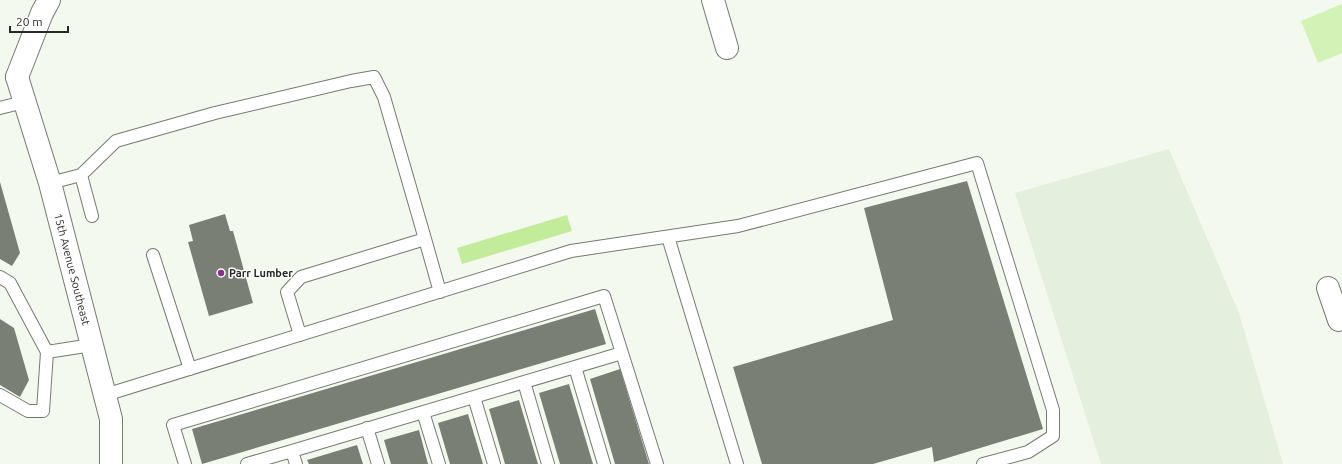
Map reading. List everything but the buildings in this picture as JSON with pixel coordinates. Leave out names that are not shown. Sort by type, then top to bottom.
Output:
[{"type":"street","points":[[8,77],[49,0]]},
{"type":"street","points":[[713,0],[728,48]]},
{"type":"street","name":"15th Avenue Southeast","points":[[8,77],[24,102],[50,183],[111,419],[111,464]]},
{"type":"street","points":[[1328,288],[1341,323]]},
{"type":"lane","points":[[50,183],[81,175],[116,141],[215,113],[351,80],[374,77],[384,97],[440,292]]},
{"type":"lane","points":[[0,108],[24,102]]},
{"type":"lane","points":[[105,396],[571,251],[738,226],[977,163],[1053,410],[1053,436],[1028,452],[983,464]]},
{"type":"lane","points":[[81,175],[92,216]]},
{"type":"lane","points":[[668,236],[736,464]]},
{"type":"lane","points":[[300,335],[287,292],[301,277],[425,238]]},
{"type":"lane","points":[[153,255],[190,369]]},
{"type":"lane","points":[[0,278],[10,283],[47,352],[43,411],[28,411],[0,395]]},
{"type":"lane","points":[[185,464],[173,425],[604,296],[657,464]]},
{"type":"lane","points":[[47,352],[92,345]]},
{"type":"lane","points":[[247,464],[622,353]]},
{"type":"lane","points":[[576,367],[604,464]]},
{"type":"lane","points":[[524,382],[548,464]]},
{"type":"lane","points":[[474,397],[494,464]]},
{"type":"lane","points":[[423,412],[439,464]]},
{"type":"lane","points":[[367,428],[378,464]]},
{"type":"lane","points":[[292,451],[296,464]]},
{"type":"shaded area","points":[[1342,4],[1342,53],[1318,63],[1301,21]]},
{"type":"shaded area","points":[[1169,149],[1239,313],[1283,464],[1101,464],[1015,193]]},
{"type":"shaded area","points":[[567,215],[572,231],[462,264],[457,248]]},
{"type":"place","name":"Parr Lumber","points":[[221,273]]}]
